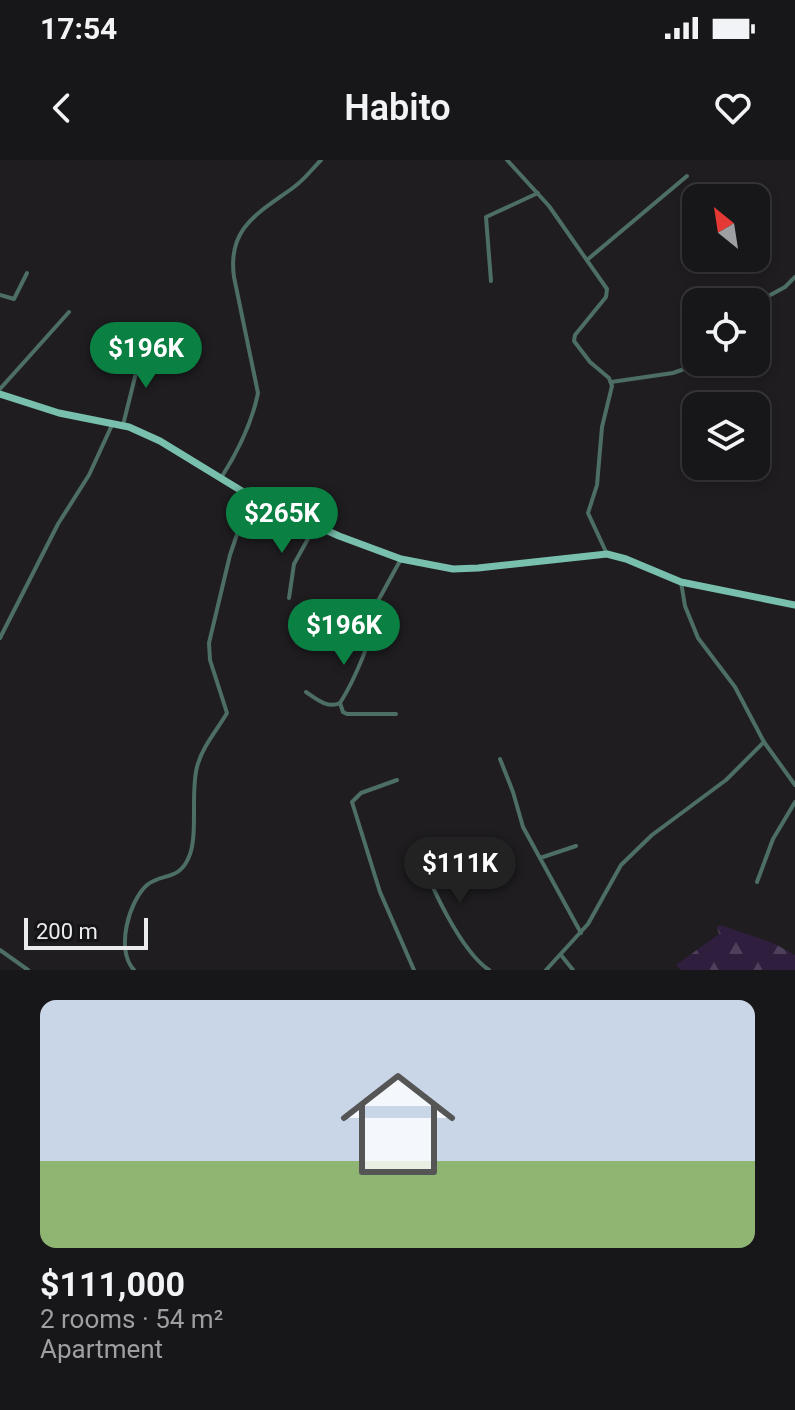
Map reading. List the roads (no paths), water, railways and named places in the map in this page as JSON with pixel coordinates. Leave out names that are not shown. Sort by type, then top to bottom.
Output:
[{"type":"main road","points":[[0,392],[59,413],[123,425],[160,441],[250,496],[315,526],[401,559],[453,569],[607,554],[681,582],[795,605]]},
{"type":"street","points":[[221,478],[255,410],[258,393],[234,277],[233,252],[240,234],[255,214],[295,186],[321,160]]},
{"type":"street","points":[[507,160],[538,193],[605,284],[607,293],[574,341],[583,355],[611,382]]},
{"type":"street","points":[[587,260],[687,176]]},
{"type":"street","points":[[491,281],[486,217],[538,193]]},
{"type":"street","points":[[0,295],[14,299],[27,273]]},
{"type":"street","points":[[770,295],[795,277]]},
{"type":"street","points":[[0,392],[69,312]]},
{"type":"street","points":[[123,425],[142,349]]},
{"type":"street","points":[[611,382],[682,370]]},
{"type":"street","points":[[607,554],[588,513],[597,485],[602,427],[611,382]]},
{"type":"street","points":[[0,638],[58,524],[89,475],[113,423]]},
{"type":"street","points":[[134,970],[125,956],[125,929],[144,887],[179,871],[189,857],[197,765],[227,713],[210,660],[209,643],[230,555],[250,496]]},
{"type":"street","points":[[289,598],[294,564],[315,526]]},
{"type":"street","points":[[306,692],[325,704],[334,706],[340,703],[354,679],[376,620],[373,610],[401,559]]},
{"type":"street","points":[[681,582],[692,628],[735,687],[764,742],[795,785]]},
{"type":"street","points":[[340,703],[347,714],[396,714]]},
{"type":"street","points":[[546,970],[581,933],[621,865],[652,835],[726,780],[764,742]]},
{"type":"street","points":[[500,759],[523,827],[581,933]]},
{"type":"street","points":[[397,780],[361,793],[352,802],[380,892],[414,970]]},
{"type":"street","points":[[757,882],[773,839],[795,802]]},
{"type":"street","points":[[540,858],[576,846]]},
{"type":"street","points":[[419,849],[424,866],[461,940],[476,961],[489,970]]},
{"type":"street","points":[[0,950],[28,970]]},
{"type":"street","points":[[561,955],[573,970]]}]
